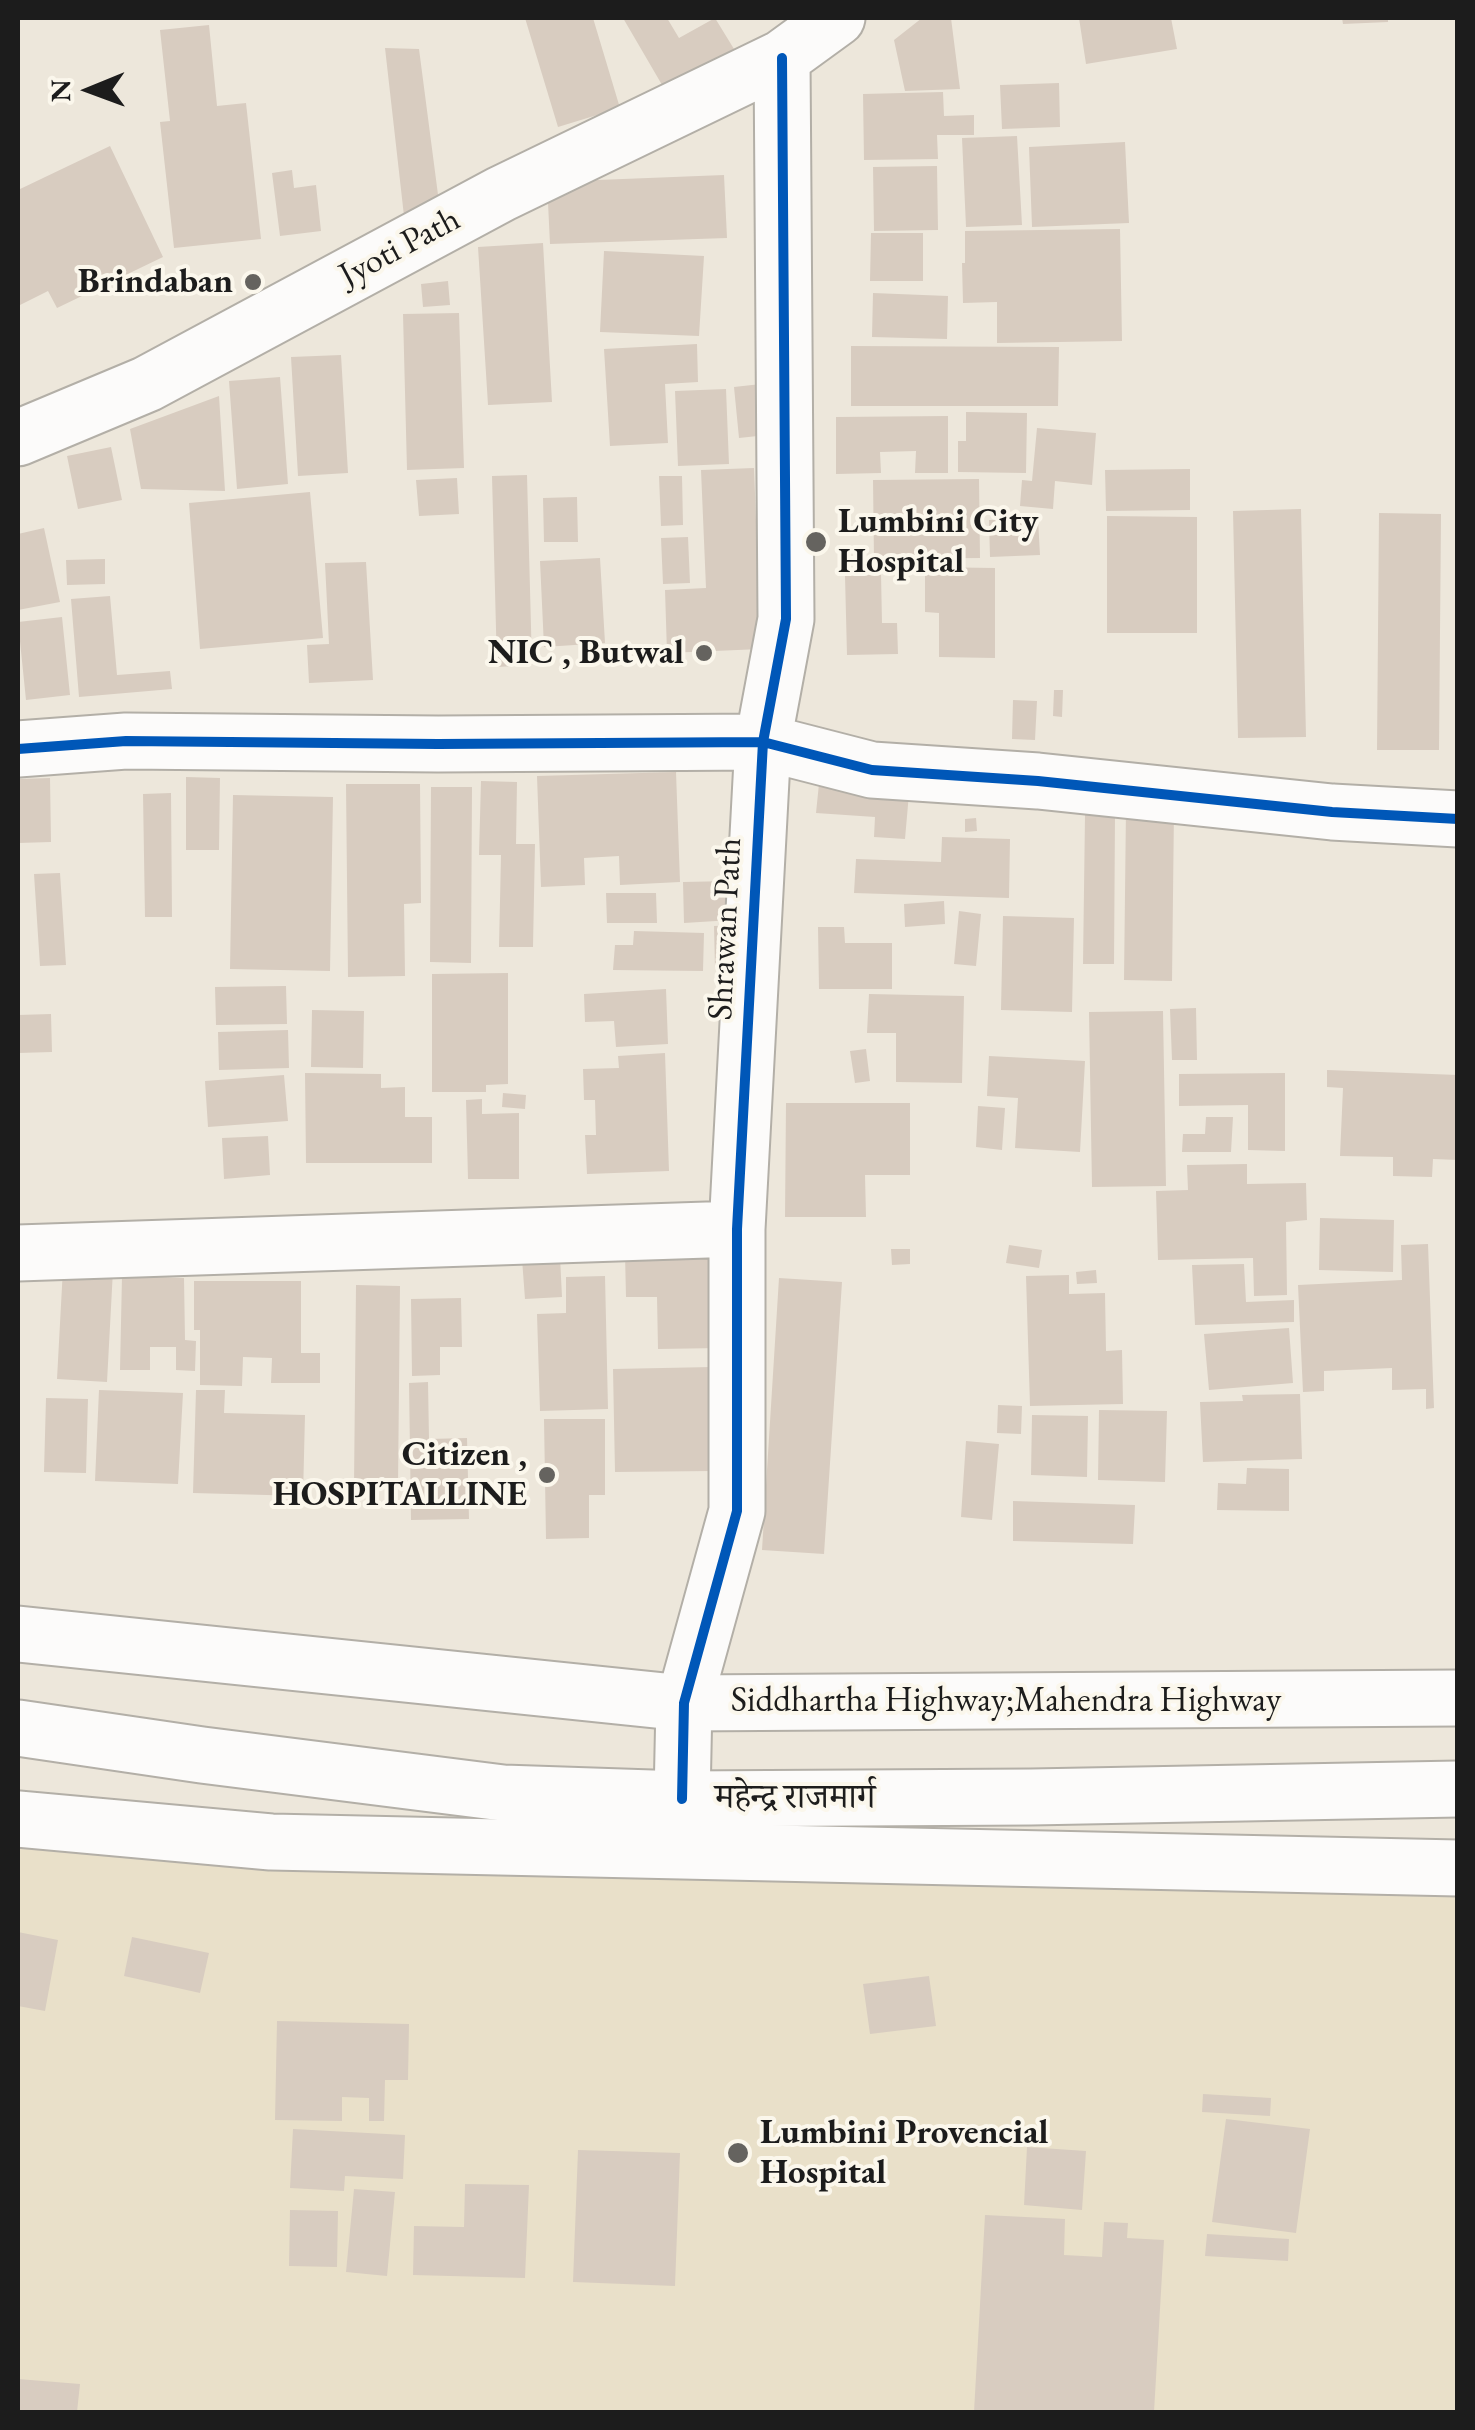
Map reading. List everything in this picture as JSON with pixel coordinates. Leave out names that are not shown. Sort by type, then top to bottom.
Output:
[{"type":"main road","points":[[782,58],[837,18]]},
{"type":"main road","name":"Jyoti Path","points":[[18,438],[147,384],[502,194],[782,58]]},
{"type":"main road","name":"Shrawan Path","points":[[682,1798],[684,1704],[737,1512],[737,1229],[763,742],[786,619],[782,58]]},
{"type":"main road","points":[[18,749],[126,741],[763,742],[872,770],[1038,781],[1332,812],[1458,819]]},
{"type":"main road","points":[[18,1252],[737,1229]]},
{"type":"main road","name":"Siddhartha Highway;Mahendra Highway","points":[[18,1634],[684,1704],[1458,1698]]},
{"type":"main road","name":"महेन्द्र राजमार्ग","points":[[18,1728],[202,1756],[504,1793],[682,1798],[1031,1797],[1458,1789]]},
{"type":"main road","points":[[18,1820],[271,1842],[1458,1868]]},
{"type":"shaded area","name":"Lumbini Provencial Hospital","points":[[18,1819],[1457,1894],[1457,2412],[18,2412]]},
{"type":"building","points":[[525,18],[593,18],[620,108],[558,127]]},
{"type":"building","points":[[623,18],[667,18],[679,38],[715,18],[734,49],[665,90]]},
{"type":"building","points":[[922,18],[951,18],[960,89],[905,91],[894,40]]},
{"type":"building","points":[[1079,18],[1171,18],[1177,49],[1086,64]]},
{"type":"building","points":[[1342,18],[1388,18],[1388,22],[1343,24]]},
{"type":"building","points":[[209,25],[217,106],[246,103],[261,239],[174,248],[160,122],[170,121],[160,30]]},
{"type":"building","points":[[385,48],[419,49],[440,210],[404,216]]},
{"type":"building","points":[[1059,83],[1060,127],[1002,129],[1000,85]]},
{"type":"building","points":[[943,92],[944,116],[974,115],[974,135],[937,135],[938,159],[864,160],[863,94]]},
{"type":"building","points":[[1017,136],[1022,225],[966,227],[962,138]]},
{"type":"building","points":[[1125,142],[1129,223],[1032,227],[1029,147]]},
{"type":"building","points":[[110,146],[163,257],[57,308],[48,291],[18,306],[18,190]]},
{"type":"building","points":[[937,166],[938,230],[874,231],[873,167]]},
{"type":"building","points":[[292,170],[294,188],[316,185],[321,231],[280,236],[272,173]]},
{"type":"building","points":[[724,175],[727,238],[550,244],[547,182]]},
{"type":"building","points":[[1120,229],[1122,341],[997,343],[997,302],[963,303],[965,231]]},
{"type":"building","points":[[871,233],[923,233],[923,281],[870,281]]},
{"type":"building","points":[[543,243],[552,402],[488,405],[478,247]]},
{"type":"building","points":[[604,251],[704,256],[699,336],[600,332]]},
{"type":"building","points":[[448,281],[450,305],[423,307],[421,284]]},
{"type":"building","points":[[873,293],[948,296],[947,339],[872,337]]},
{"type":"building","points":[[459,313],[464,468],[407,470],[403,314]]},
{"type":"building","points":[[697,344],[698,382],[665,384],[668,443],[610,446],[604,349]]},
{"type":"building","points":[[851,346],[1059,347],[1058,406],[851,406]]},
{"type":"building","points":[[341,355],[348,473],[298,476],[291,357]]},
{"type":"building","points":[[280,377],[288,484],[237,489],[229,381]]},
{"type":"building","points":[[770,383],[776,434],[739,438],[734,387]]},
{"type":"building","points":[[726,389],[729,464],[678,466],[675,391]]},
{"type":"building","points":[[219,396],[225,491],[141,489],[130,429]]},
{"type":"building","points":[[966,412],[1027,413],[1026,473],[958,472],[958,441],[966,441]]},
{"type":"building","points":[[948,416],[948,473],[915,473],[916,451],[880,452],[881,473],[836,474],[836,417]]},
{"type":"building","points":[[1037,428],[1096,433],[1092,485],[1055,481],[1053,509],[1020,506],[1022,480],[1032,481]]},
{"type":"building","points":[[111,447],[122,500],[78,509],[67,456]]},
{"type":"building","points":[[754,468],[761,649],[667,653],[665,590],[706,588],[701,470]]},
{"type":"building","points":[[1190,469],[1190,510],[1106,511],[1105,470]]},
{"type":"building","points":[[527,475],[532,665],[497,667],[492,476]]},
{"type":"building","points":[[659,476],[682,476],[683,525],[661,526]]},
{"type":"building","points":[[457,478],[459,514],[419,516],[416,480]]},
{"type":"building","points":[[979,479],[980,558],[874,559],[873,480]]},
{"type":"building","points":[[310,492],[323,638],[200,649],[189,503]]},
{"type":"building","points":[[577,497],[578,542],[544,542],[543,498]]},
{"type":"building","points":[[1301,509],[1306,737],[1238,738],[1233,511]]},
{"type":"building","points":[[1379,513],[1441,514],[1439,750],[1377,750]]},
{"type":"building","points":[[1107,516],[1197,517],[1197,633],[1107,633]]},
{"type":"building","points":[[1038,519],[1040,555],[990,557],[989,520]]},
{"type":"building","points":[[44,528],[60,602],[18,610],[18,534]]},
{"type":"building","points":[[688,537],[690,583],[663,584],[661,538]]},
{"type":"building","points":[[600,558],[605,643],[544,647],[540,561]]},
{"type":"building","points":[[105,559],[105,584],[67,585],[66,560]]},
{"type":"building","points":[[366,562],[373,680],[309,683],[307,645],[329,644],[325,563]]},
{"type":"building","points":[[925,567],[995,568],[995,658],[939,657],[939,613],[925,612]]},
{"type":"building","points":[[881,574],[882,623],[897,623],[898,654],[847,655],[845,576]]},
{"type":"building","points":[[110,596],[117,675],[170,671],[172,689],[79,697],[71,599]]},
{"type":"building","points":[[62,617],[70,695],[26,700],[18,622]]},
{"type":"building","points":[[1054,690],[1063,690],[1062,717],[1053,716]]},
{"type":"building","points":[[1013,700],[1037,701],[1035,740],[1012,739]]},
{"type":"building","points":[[676,772],[680,882],[620,885],[619,856],[584,858],[585,885],[541,887],[537,776]]},
{"type":"building","points":[[820,774],[910,782],[905,839],[874,837],[875,817],[816,813]]},
{"type":"building","points":[[186,777],[220,778],[219,850],[186,850]]},
{"type":"building","points":[[50,778],[51,842],[18,843],[18,779]]},
{"type":"building","points":[[481,781],[517,782],[516,844],[535,844],[533,947],[499,947],[501,855],[479,855]]},
{"type":"building","points":[[346,784],[420,784],[421,903],[404,904],[405,976],[348,977]]},
{"type":"building","points":[[431,787],[472,787],[471,963],[430,962]]},
{"type":"building","points":[[171,793],[172,917],[145,917],[143,794]]},
{"type":"building","points":[[233,795],[333,797],[330,971],[230,969]]},
{"type":"building","points":[[1126,808],[1174,809],[1172,981],[1124,980]]},
{"type":"building","points":[[1085,815],[1115,815],[1114,964],[1083,964]]},
{"type":"building","points":[[976,818],[977,831],[965,832],[965,819]]},
{"type":"building","points":[[942,837],[1010,839],[1009,898],[854,893],[856,859],[941,862]]},
{"type":"building","points":[[60,873],[66,965],[40,966],[34,874]]},
{"type":"building","points":[[731,881],[732,920],[684,923],[683,882]]},
{"type":"building","points":[[606,893],[656,893],[657,923],[607,923]]},
{"type":"building","points":[[944,901],[945,924],[905,927],[904,904]]},
{"type":"building","points":[[959,911],[981,914],[976,966],[954,964]]},
{"type":"building","points":[[1003,916],[1074,918],[1072,1012],[1001,1010]]},
{"type":"building","points":[[739,925],[739,967],[715,968],[714,926]]},
{"type":"building","points":[[818,927],[844,927],[845,943],[892,943],[892,989],[819,989]]},
{"type":"building","points":[[634,931],[704,933],[703,971],[613,970],[615,945],[633,945]]},
{"type":"building","points":[[508,973],[508,1084],[486,1085],[486,1092],[432,1092],[432,974]]},
{"type":"building","points":[[286,986],[287,1024],[216,1025],[215,987]]},
{"type":"building","points":[[666,989],[668,1044],[616,1047],[614,1021],[585,1022],[584,994]]},
{"type":"building","points":[[869,994],[964,996],[962,1083],[896,1082],[896,1033],[867,1033]]},
{"type":"building","points":[[1196,1008],[1197,1060],[1172,1060],[1170,1009]]},
{"type":"building","points":[[312,1010],[364,1011],[363,1068],[311,1067]]},
{"type":"building","points":[[1163,1011],[1166,1186],[1092,1187],[1089,1012]]},
{"type":"building","points":[[51,1014],[52,1052],[18,1053],[18,1015]]},
{"type":"building","points":[[288,1030],[289,1068],[219,1070],[218,1032]]},
{"type":"building","points":[[866,1049],[870,1081],[855,1083],[850,1051]]},
{"type":"building","points":[[665,1053],[669,1171],[587,1174],[585,1135],[596,1135],[595,1100],[584,1100],[583,1069],[619,1068],[618,1056]]},
{"type":"building","points":[[989,1056],[1085,1061],[1080,1152],[1015,1148],[1018,1098],[987,1096]]},
{"type":"building","points":[[1327,1070],[1458,1075],[1458,1160],[1433,1159],[1432,1177],[1393,1176],[1393,1157],[1340,1156],[1343,1088],[1327,1087]]},
{"type":"building","points":[[305,1073],[381,1074],[381,1088],[405,1087],[405,1117],[432,1117],[432,1163],[306,1163]]},
{"type":"building","points":[[1285,1073],[1285,1151],[1248,1150],[1248,1105],[1179,1106],[1179,1074]]},
{"type":"building","points":[[284,1075],[288,1121],[208,1127],[205,1081]]},
{"type":"building","points":[[503,1093],[526,1095],[525,1109],[502,1107]]},
{"type":"building","points":[[482,1099],[482,1114],[519,1113],[519,1179],[468,1179],[466,1100]]},
{"type":"building","points":[[786,1103],[910,1103],[910,1175],[865,1175],[866,1217],[785,1217]]},
{"type":"building","points":[[978,1106],[1005,1108],[1002,1150],[976,1147]]},
{"type":"building","points":[[1206,1117],[1233,1117],[1231,1152],[1182,1152],[1183,1134],[1205,1134]]},
{"type":"building","points":[[268,1136],[270,1175],[224,1179],[222,1138]]},
{"type":"building","points":[[1247,1164],[1247,1184],[1306,1183],[1307,1220],[1286,1222],[1287,1295],[1254,1296],[1253,1258],[1158,1260],[1156,1191],[1188,1190],[1187,1165]]},
{"type":"building","points":[[1320,1218],[1394,1220],[1393,1272],[1319,1270]]},
{"type":"building","points":[[1428,1244],[1434,1408],[1426,1409],[1426,1389],[1392,1390],[1392,1368],[1324,1371],[1324,1391],[1303,1392],[1298,1285],[1402,1280],[1401,1245]]},
{"type":"building","points":[[1009,1245],[1042,1250],[1039,1268],[1006,1263]]},
{"type":"building","points":[[891,1249],[910,1249],[910,1264],[892,1265]]},
{"type":"building","points":[[718,1252],[720,1348],[658,1349],[657,1297],[626,1297],[625,1254]]},
{"type":"building","points":[[560,1257],[562,1297],[525,1299],[522,1259]]},
{"type":"building","points":[[1244,1264],[1246,1302],[1294,1300],[1294,1322],[1195,1325],[1192,1265]]},
{"type":"building","points":[[63,1268],[113,1270],[107,1382],[57,1379]]},
{"type":"building","points":[[1096,1270],[1097,1283],[1077,1284],[1076,1272]]},
{"type":"building","points":[[1069,1275],[1069,1294],[1105,1293],[1106,1351],[1122,1350],[1123,1404],[1030,1406],[1026,1276]]},
{"type":"building","points":[[122,1276],[184,1278],[185,1340],[196,1341],[195,1371],[176,1370],[176,1347],[150,1347],[150,1370],[120,1370]]},
{"type":"building","points":[[605,1276],[608,1409],[540,1411],[537,1314],[566,1313],[566,1277]]},
{"type":"building","points":[[779,1278],[842,1282],[824,1554],[762,1550]]},
{"type":"building","points":[[194,1281],[301,1281],[301,1353],[320,1353],[320,1383],[271,1383],[272,1358],[243,1357],[242,1386],[200,1385],[200,1330],[194,1330]]},
{"type":"building","points":[[356,1285],[400,1286],[398,1486],[354,1486]]},
{"type":"building","points":[[461,1298],[462,1347],[440,1347],[440,1375],[412,1376],[411,1299]]},
{"type":"building","points":[[1289,1328],[1293,1383],[1209,1390],[1204,1334]]},
{"type":"building","points":[[712,1367],[713,1471],[615,1472],[613,1369]]},
{"type":"building","points":[[428,1382],[429,1439],[467,1438],[469,1519],[411,1520],[409,1383]]},
{"type":"building","points":[[99,1390],[183,1393],[178,1484],[95,1481]]},
{"type":"building","points":[[196,1390],[225,1390],[224,1413],[305,1415],[303,1496],[193,1493]]},
{"type":"building","points":[[1300,1394],[1302,1459],[1203,1462],[1200,1402],[1243,1401],[1242,1395]]},
{"type":"building","points":[[46,1398],[88,1399],[86,1473],[44,1472]]},
{"type":"building","points":[[998,1405],[1022,1406],[1021,1434],[997,1433]]},
{"type":"building","points":[[1099,1410],[1167,1411],[1165,1482],[1098,1480]]},
{"type":"building","points":[[1032,1415],[1088,1416],[1087,1477],[1031,1475]]},
{"type":"building","points":[[544,1419],[605,1419],[605,1495],[589,1495],[589,1538],[546,1539]]},
{"type":"building","points":[[966,1441],[999,1444],[992,1520],[961,1517]]},
{"type":"building","points":[[1247,1468],[1289,1469],[1289,1511],[1217,1510],[1218,1483],[1246,1484]]},
{"type":"building","points":[[1013,1501],[1135,1505],[1133,1544],[1013,1541]]},
{"type":"building","points":[[18,1932],[58,1940],[45,2011],[18,2006]]},
{"type":"building","points":[[132,1937],[209,1953],[200,1993],[124,1976]]},
{"type":"building","points":[[929,1976],[936,2026],[870,2034],[863,1984]]},
{"type":"building","points":[[277,2021],[409,2024],[408,2080],[385,2080],[384,2121],[369,2121],[369,2098],[342,2097],[342,2121],[275,2120]]},
{"type":"building","points":[[1203,2094],[1271,2098],[1270,2116],[1202,2112]]},
{"type":"building","points":[[1226,2119],[1310,2129],[1296,2233],[1212,2222]]},
{"type":"building","points":[[293,2129],[405,2135],[403,2179],[345,2176],[344,2191],[290,2188]]},
{"type":"building","points":[[1027,2147],[1086,2151],[1082,2210],[1024,2205]]},
{"type":"building","points":[[578,2150],[680,2153],[675,2286],[573,2282]]},
{"type":"building","points":[[465,2184],[529,2185],[525,2278],[413,2275],[414,2226],[464,2227]]},
{"type":"building","points":[[354,2189],[395,2192],[387,2276],[346,2272]]},
{"type":"building","points":[[290,2210],[338,2211],[337,2267],[289,2266]]},
{"type":"building","points":[[985,2215],[1065,2219],[1064,2255],[1102,2257],[1104,2222],[1128,2223],[1127,2238],[1164,2240],[1154,2412],[974,2412]]},
{"type":"building","points":[[1207,2234],[1289,2239],[1288,2261],[1205,2256]]},
{"type":"building","points":[[18,2379],[80,2384],[77,2412],[18,2412]]},
{"type":"cycle path","points":[[682,1799],[684,1703],[737,1511],[737,1229],[763,742],[786,619],[782,58]]},
{"type":"cycle path","points":[[18,749],[126,741],[763,742],[872,770],[1038,781],[1332,812],[1458,819]]},
{"type":"place","name":"Brindaban","points":[[253,282]]},
{"type":"place","name":"Lumbini City Hospital","points":[[816,542]]},
{"type":"place","name":"NIC , Butwal","points":[[704,653]]},
{"type":"place","name":"Citizen , HOSPITALLINE","points":[[547,1475]]},
{"type":"place","name":"Lumbini Provencial Hospital","points":[[738,2153]]}]
